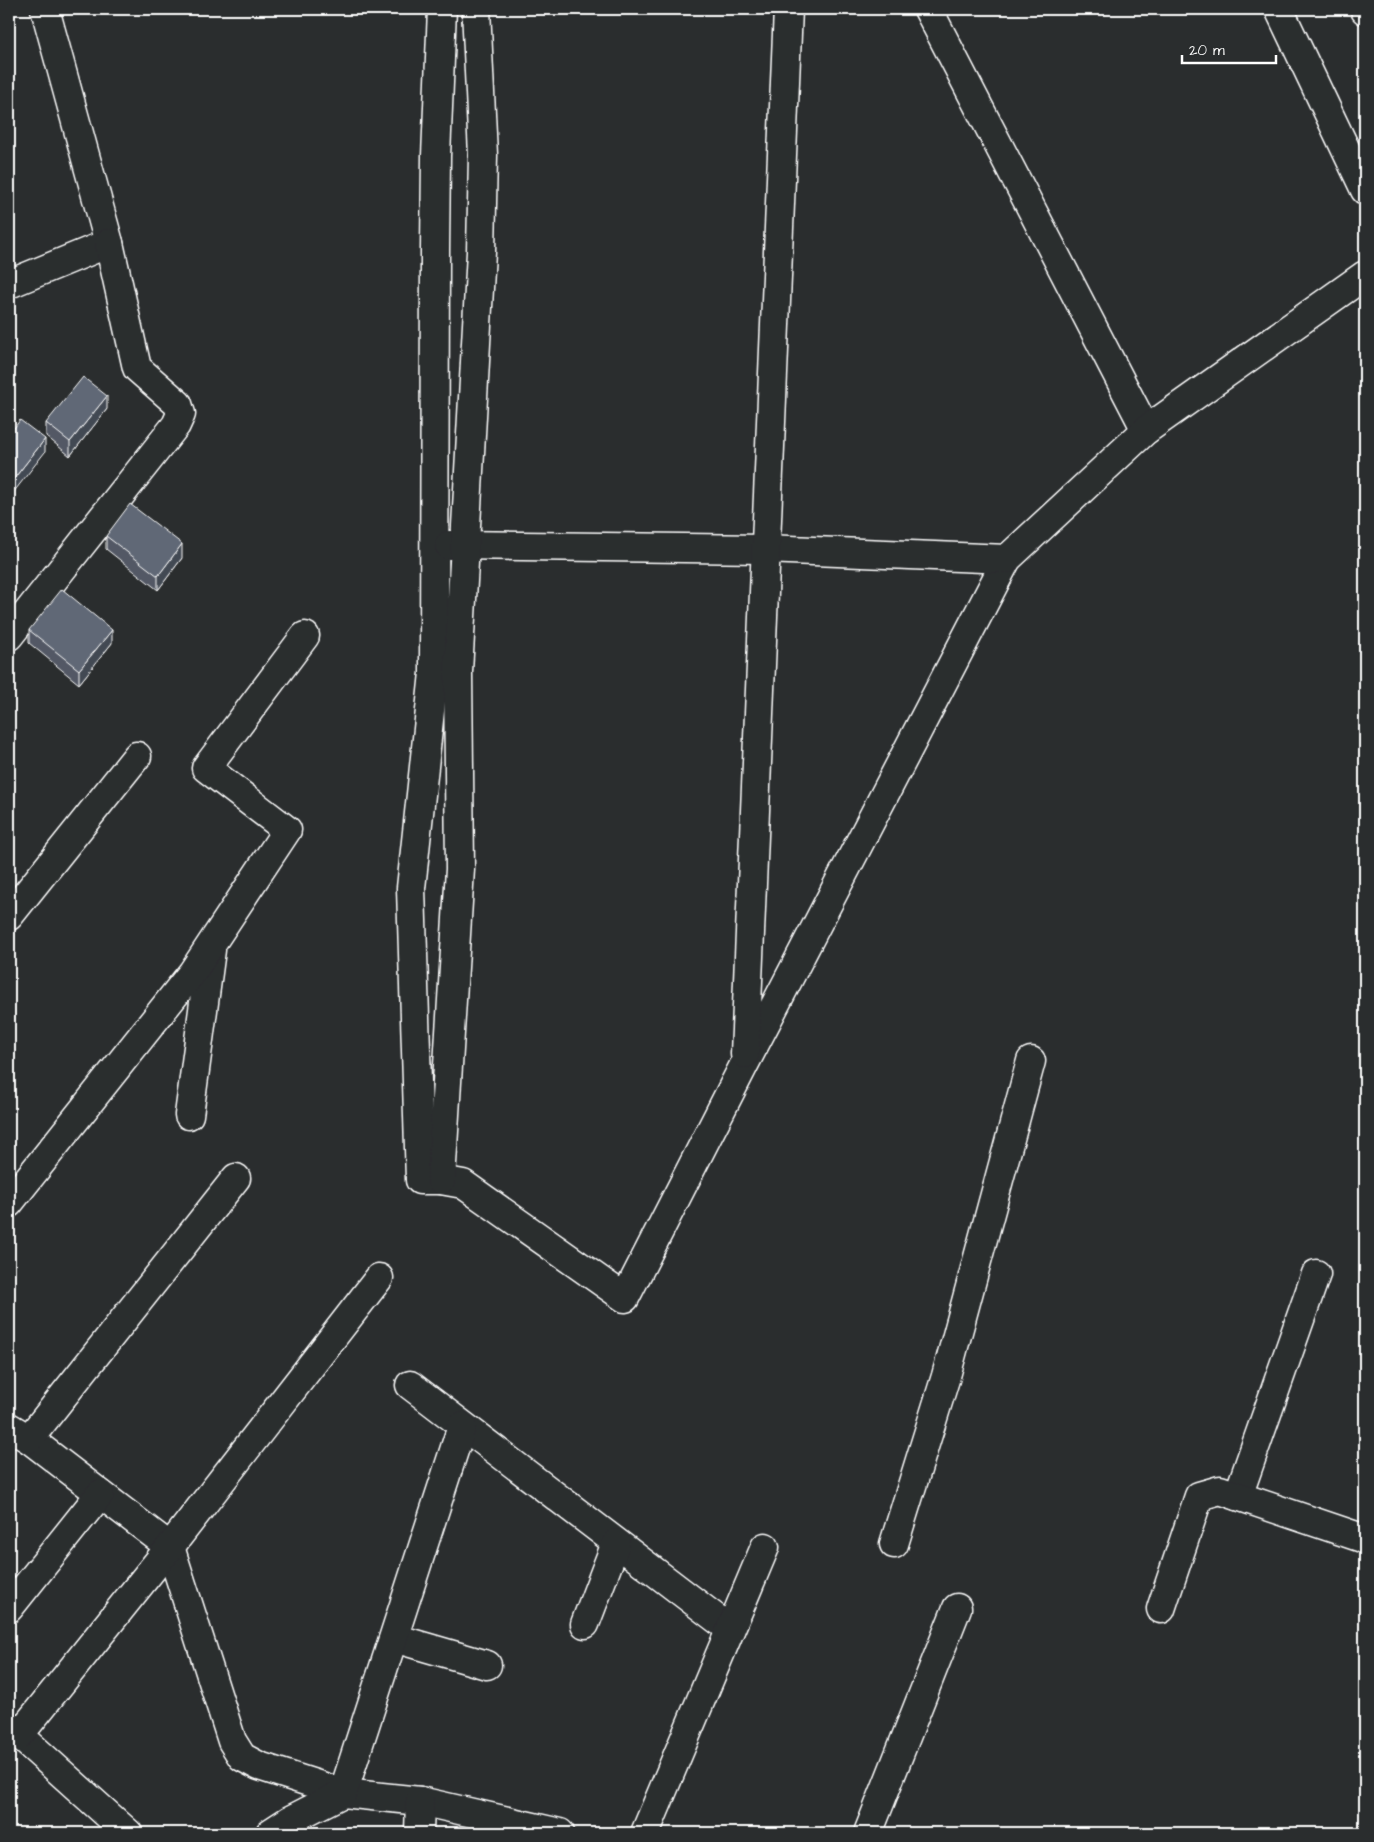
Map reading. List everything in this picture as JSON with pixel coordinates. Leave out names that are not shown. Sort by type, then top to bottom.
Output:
[{"type":"street","points":[[9,636],[176,425],[181,414],[178,404],[137,368],[109,243],[45,9]]},
{"type":"street","points":[[431,1180],[411,888],[434,672],[436,156],[442,9]]},
{"type":"street","points":[[431,1180],[460,868],[458,672],[482,252],[483,155],[476,9]]},
{"type":"street","points":[[744,1063],[788,9]]},
{"type":"street","points":[[928,9],[1146,430]]},
{"type":"street","points":[[1279,9],[1365,190]]},
{"type":"street","points":[[9,284],[109,243]]},
{"type":"street","points":[[431,1180],[463,1184],[625,1298],[744,1063],[1007,559],[1146,430],[1365,274]]},
{"type":"street","points":[[435,546],[765,549],[1007,559]]},
{"type":"street","points":[[9,1203],[186,980],[287,830],[206,768],[305,636]]},
{"type":"street","points":[[9,916],[137,756]]},
{"type":"street","points":[[189,1115],[211,944]]},
{"type":"street","points":[[894,1544],[946,1376],[1031,1061]]},
{"type":"street","points":[[236,1178],[19,1433],[170,1548],[232,1741],[242,1757],[259,1766],[343,1793],[420,1801],[560,1833]]},
{"type":"street","points":[[1238,1496],[1316,1274]]},
{"type":"street","points":[[128,1833],[14,1730],[170,1548],[379,1278]]},
{"type":"street","points":[[410,1385],[730,1629]]},
{"type":"street","points":[[270,1833],[290,1820],[343,1793],[462,1426]]},
{"type":"street","points":[[1161,1609],[1199,1496],[1220,1490],[1365,1539]]},
{"type":"street","points":[[9,1608],[100,1494]]},
{"type":"street","points":[[585,1624],[616,1543]]},
{"type":"street","points":[[645,1833],[765,1547]]},
{"type":"street","points":[[868,1833],[957,1608]]},
{"type":"street","points":[[394,1638],[487,1666]]},
{"type":"street","points":[[419,1833],[420,1801]]},
{"type":"building","points":[[83,377],[107,396],[70,442],[46,423]]},
{"type":"building","points":[[20,420],[45,439],[9,485],[9,435]]},
{"type":"building","points":[[130,504],[182,544],[158,576],[106,536]]},
{"type":"building","points":[[62,589],[112,630],[79,670],[29,630]]}]
